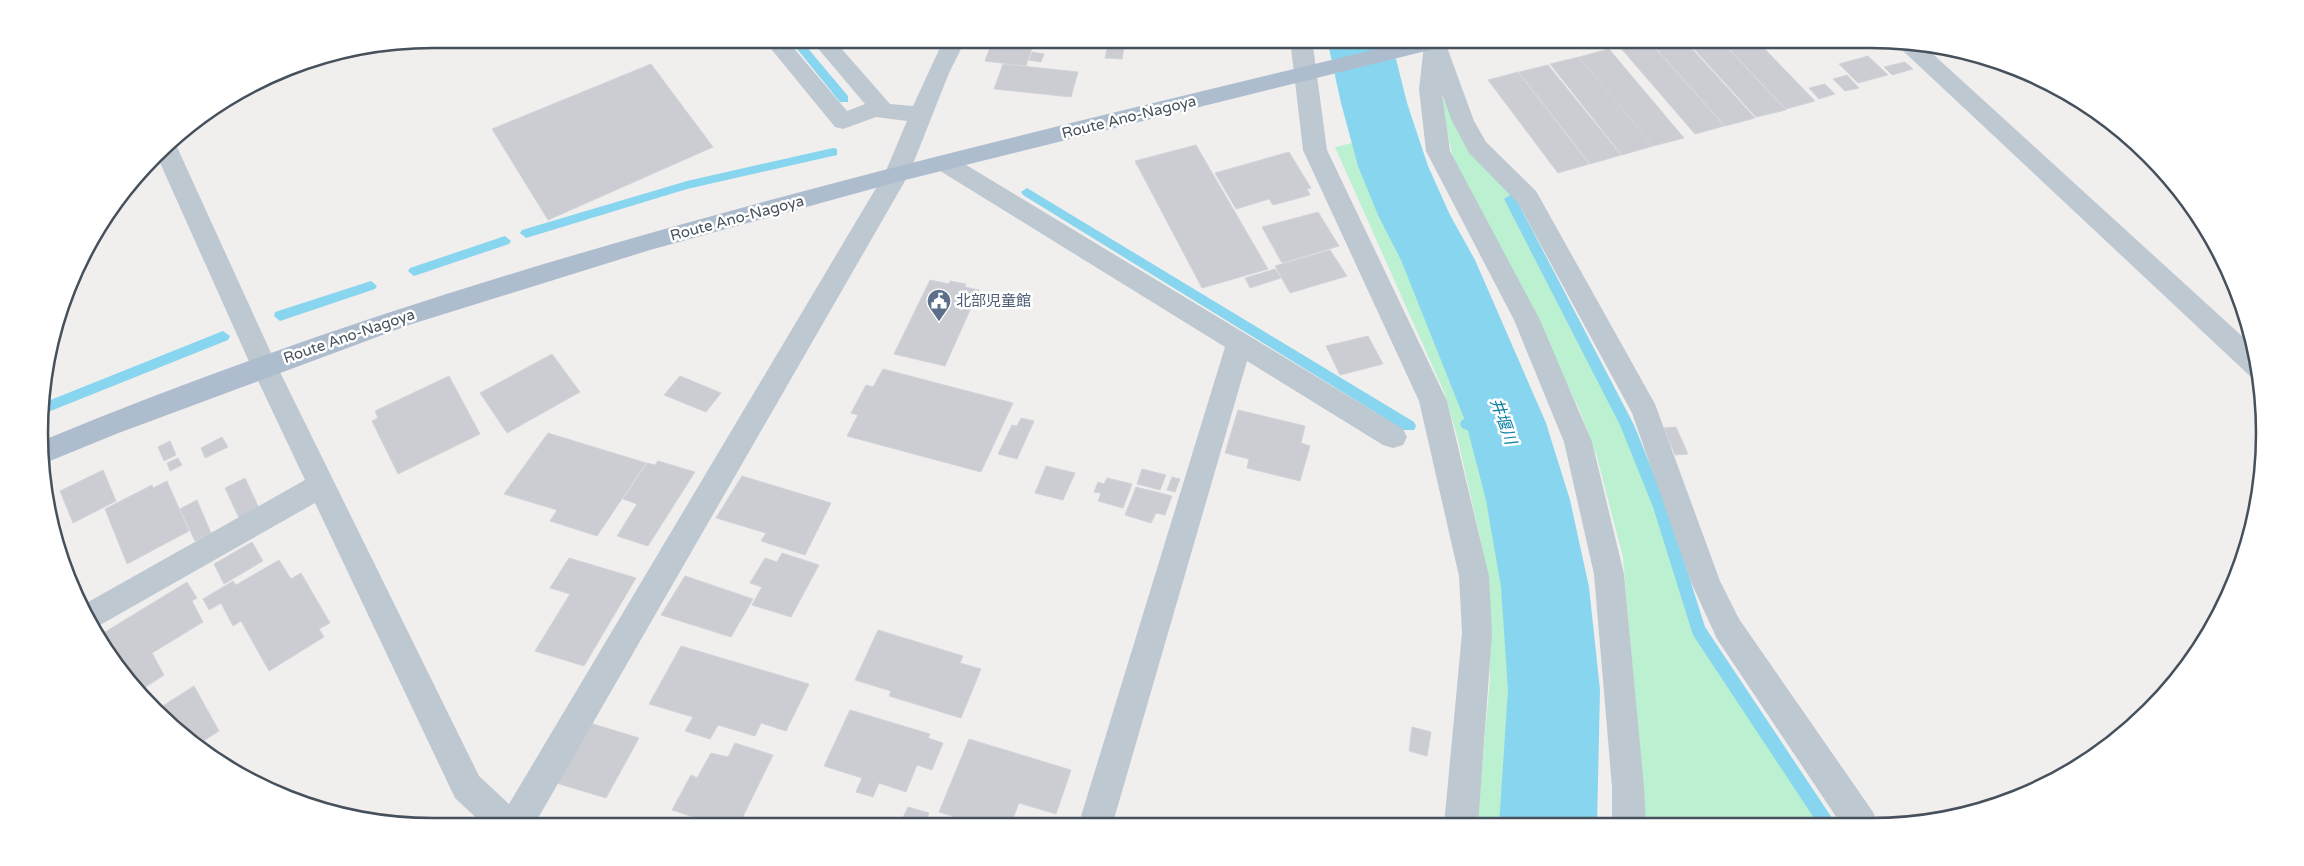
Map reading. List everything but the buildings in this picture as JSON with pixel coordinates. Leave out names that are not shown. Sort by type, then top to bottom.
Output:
[{"type":"main road","name":"Route Ano-Nagoya","points":[[48,450],[106,426],[264,366],[405,316],[650,241],[897,174],[1406,48]]},
{"type":"street","points":[[782,48],[843,121],[880,107]]},
{"type":"street","points":[[829,48],[882,111],[921,114]]},
{"type":"street","points":[[517,818],[897,174],[938,73],[950,48]]},
{"type":"street","points":[[1303,48],[1310,72],[1315,150],[1433,401],[1474,576],[1477,633],[1462,818]]},
{"type":"street","points":[[1433,48],[1430,89],[1438,151],[1527,320],[1578,442],[1609,574],[1628,787],[1629,818]]},
{"type":"street","points":[[1437,48],[1463,121],[1477,147],[1527,197],[1645,412],[1660,458],[1700,564],[1728,629],[1857,818]]},
{"type":"street","points":[[1916,50],[2249,359]]},
{"type":"street","points":[[168,153],[246,320],[264,366],[467,787],[502,818]]},
{"type":"street","points":[[945,162],[1393,437]]},
{"type":"street","points":[[1097,818],[1239,344]]},
{"type":"street","points":[[93,615],[321,485]]},
{"type":"green space","points":[[1442,97],[1452,114],[1517,195],[1504,199],[1624,425],[1655,507],[1693,631],[1817,818],[1645,818],[1623,557],[1597,457],[1580,411],[1547,342],[1457,174],[1444,120]]},
{"type":"green space","points":[[1369,139],[1440,293],[1492,416],[1466,418],[1468,428],[1495,428],[1519,504],[1531,586],[1537,671],[1534,818],[1478,818],[1490,679],[1489,593],[1480,537],[1457,436],[1444,392],[1335,147]]},
{"type":"waterway","points":[[802,48],[844,99]]},
{"type":"waterway","name":"井堰川","points":[[1361,48],[1374,103],[1393,166],[1414,215],[1438,260],[1506,423],[1528,500],[1545,587],[1554,690],[1548,818]]},
{"type":"waterway","points":[[526,233],[687,185],[833,152]]},
{"type":"waterway","points":[[1027,192],[1409,426]]},
{"type":"waterway","points":[[1510,199],[1627,425],[1660,507],[1698,630],[1824,818]]},
{"type":"waterway","points":[[414,271],[505,241]]},
{"type":"waterway","points":[[280,316],[371,286]]},
{"type":"waterway","points":[[48,407],[223,336]]},
{"type":"waterway","points":[[1467,424],[1506,423]]},
{"type":"place","name":"北部児童館","points":[[939,322]]}]
